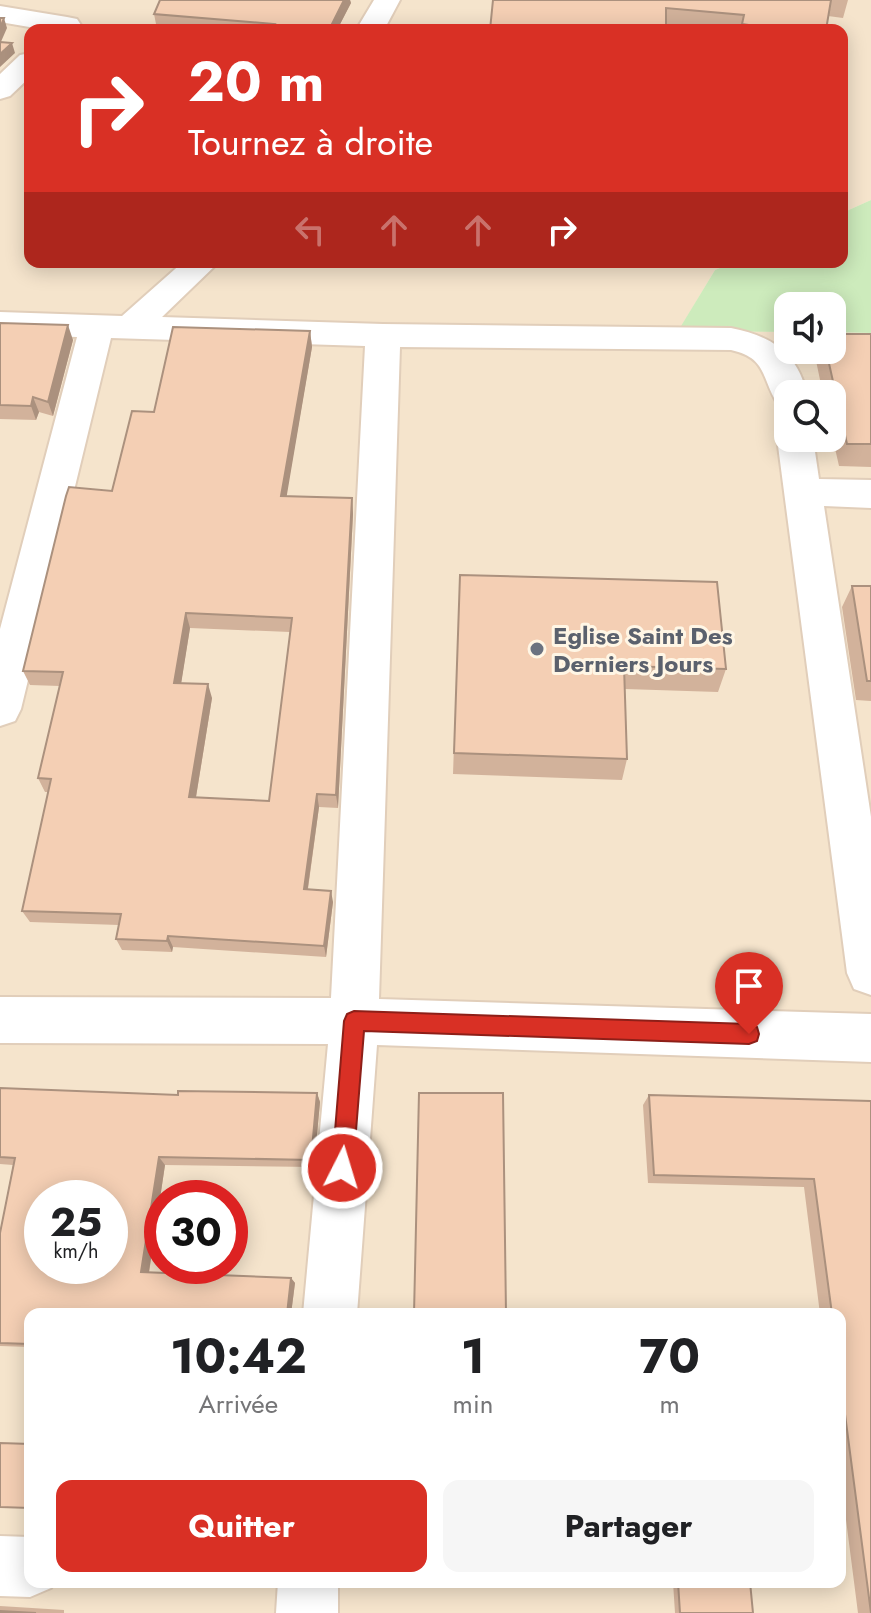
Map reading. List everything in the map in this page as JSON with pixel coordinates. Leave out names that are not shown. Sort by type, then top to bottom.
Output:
[{"type":"street","points":[[67,24],[86,0]]},
{"type":"street","points":[[373,24],[387,0]]},
{"type":"street","points":[[0,14],[46,24]]},
{"type":"street","points":[[0,90],[24,67]]},
{"type":"street","points":[[0,709],[113,327],[195,268]]},
{"type":"street","points":[[0,323],[383,335],[731,339],[753,342],[773,355],[786,380]]},
{"type":"street","points":[[330,1308],[354,1021],[383,335]]},
{"type":"street","points":[[797,452],[871,973]]},
{"type":"street","points":[[802,492],[871,494]]},
{"type":"street","points":[[0,1020],[354,1021],[871,1038]]},
{"type":"street","points":[[0,1566],[24,1567]]},
{"type":"street","points":[[307,1613],[308,1588]]},
{"type":"shaded area","points":[[0,0],[871,0],[871,200],[848,210],[848,24],[24,24],[24,268],[720,268],[715,270],[679,330],[774,332],[774,364],[846,364],[846,332],[871,333],[871,1613],[0,1613]]},
{"type":"green space","points":[[871,200],[871,333],[846,332],[846,292],[774,292],[774,332],[678,331],[715,270],[720,268],[848,268],[848,210]]},
{"type":"building","points":[[160,0],[344,0],[332,24],[275,24],[154,14]]},
{"type":"building","points":[[493,0],[831,0],[827,24],[742,24],[744,15],[666,8],[666,24],[491,24]]},
{"type":"building","points":[[0,42],[12,43],[0,54]]},
{"type":"building","points":[[0,323],[68,325],[48,402],[33,397],[31,406],[0,405]]},
{"type":"building","points":[[173,327],[310,331],[281,496],[352,498],[336,795],[317,794],[304,889],[331,891],[324,946],[168,936],[167,941],[116,939],[121,914],[22,911],[51,779],[38,778],[63,672],[23,671],[66,496],[69,487],[112,491],[132,411],[154,412]],"holes":[[[186,613],[292,618],[269,801],[189,797],[208,684],[174,683]]]},
{"type":"building","points":[[846,334],[871,334],[871,444],[847,444],[846,380],[833,380],[829,364],[846,364]]},
{"type":"building","points":[[460,575],[717,582],[726,669],[624,666],[627,759],[454,753]]},
{"type":"building","points":[[852,586],[871,586],[871,681],[867,681]]},
{"type":"building","points":[[0,1088],[178,1095],[178,1091],[317,1093],[311,1160],[159,1157],[155,1180],[144,1180],[141,1272],[144,1272],[144,1284],[248,1284],[248,1276],[291,1278],[288,1308],[24,1308],[24,1344],[0,1343],[0,1233],[15,1158],[0,1157]]},
{"type":"building","points":[[419,1093],[503,1093],[506,1308],[414,1308]]},
{"type":"building","points":[[649,1095],[871,1101],[871,1613],[846,1422],[846,1308],[831,1308],[814,1179],[654,1175]]},
{"type":"building","points":[[0,1443],[24,1444],[24,1508],[0,1507]]},
{"type":"building","points":[[678,1588],[751,1588],[753,1613],[680,1613]]},
{"type":"place","name":"Eglise Saint Des Derniers Jours","points":[[537,649]]},
{"type":"route","points":[[342,1168],[354,1021],[749,1034]]}]
